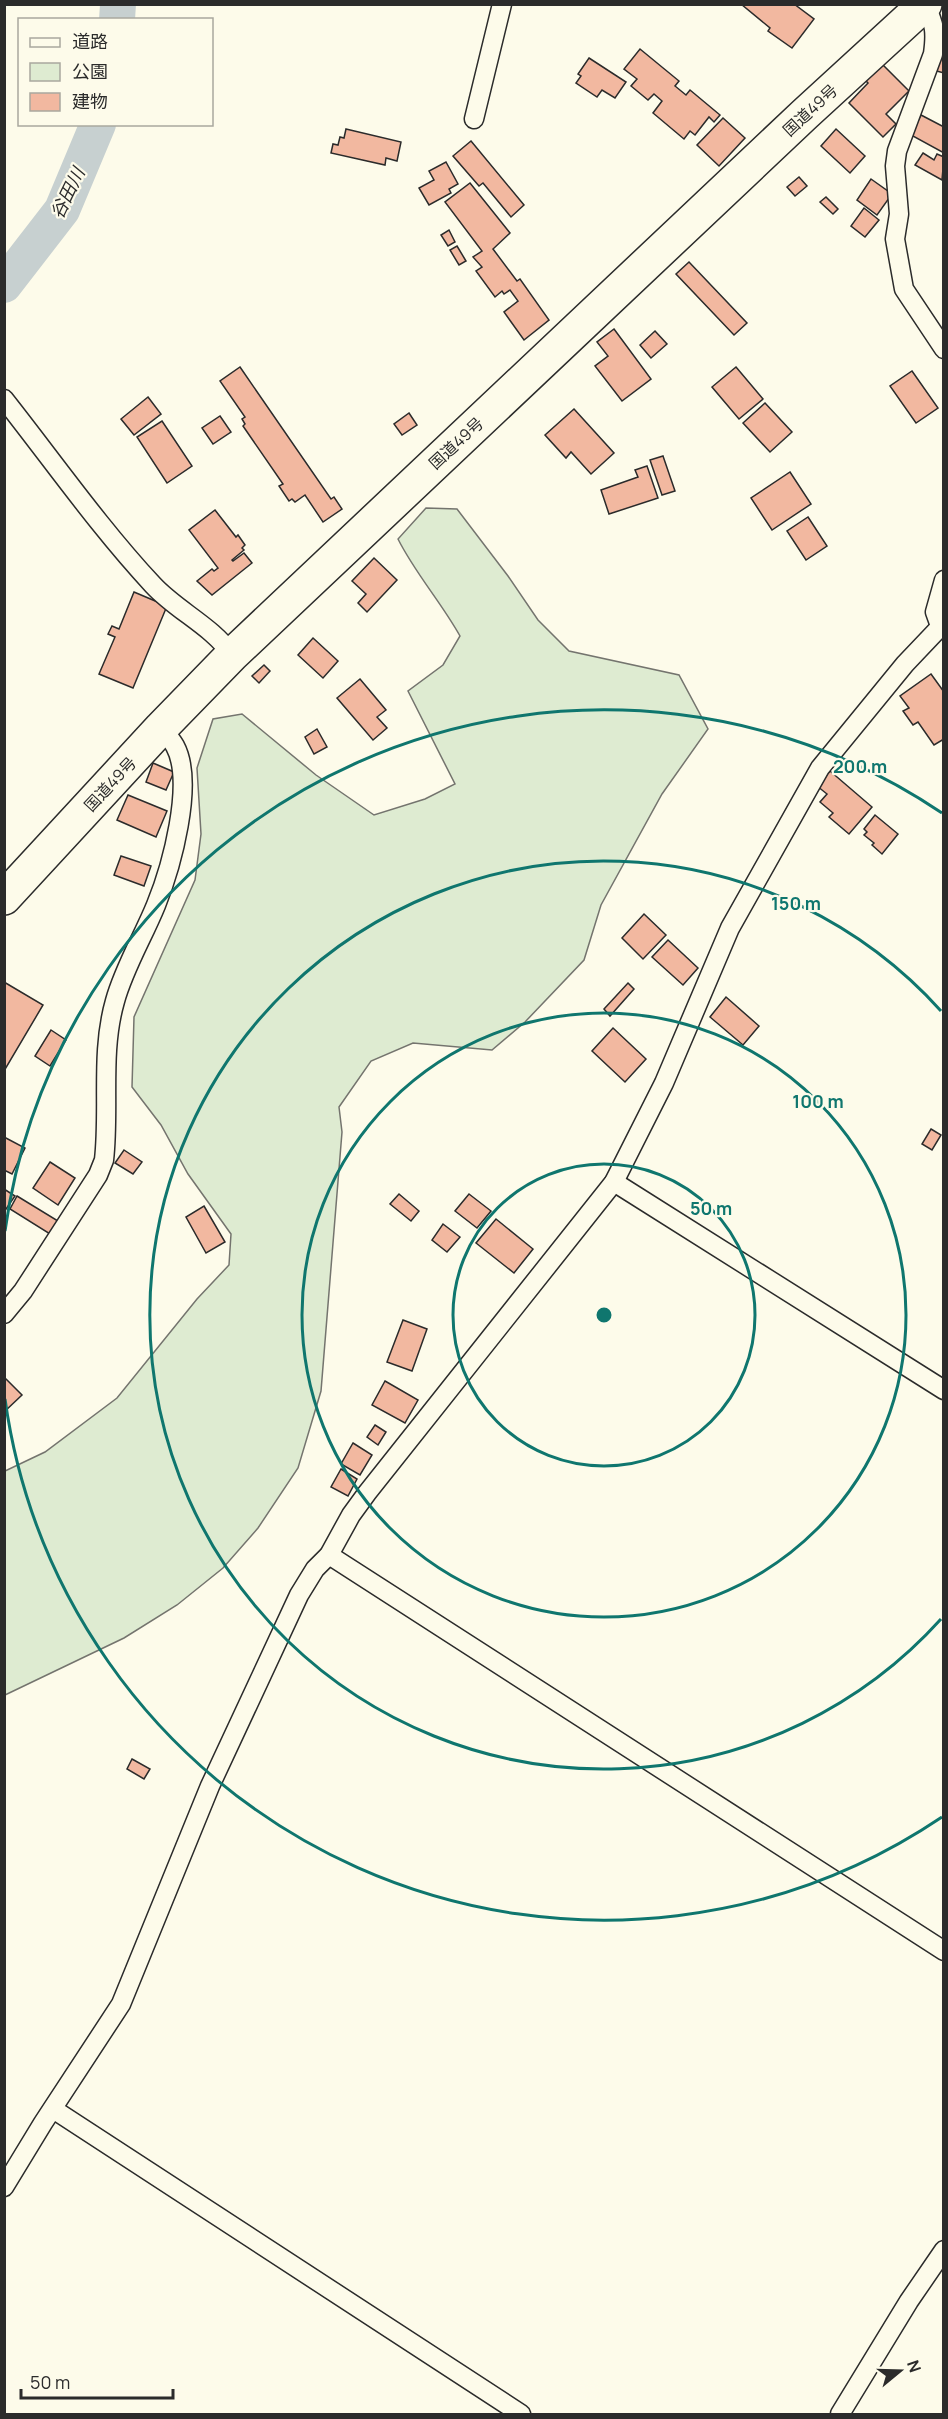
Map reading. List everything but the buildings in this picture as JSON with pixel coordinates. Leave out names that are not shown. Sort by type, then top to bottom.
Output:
[{"type":"highway","name":"国道49号","points":[[4,898],[161,728],[232,655],[805,114],[925,4]]},
{"type":"street","points":[[474,119],[502,4]]},
{"type":"street","points":[[925,4],[935,25],[935,39],[933,54],[897,151],[895,166],[899,214],[895,239],[904,289],[944,349]]},
{"type":"street","points":[[4,399],[133,563],[183,613],[223,642],[232,655]]},
{"type":"street","points":[[4,2187],[121,2004],[210,1786],[299,1595],[315,1569],[329,1555],[367,1493],[614,1182],[664,1083],[730,928],[820,768],[905,664],[942,624],[935,612],[944,580]]},
{"type":"street","points":[[4,1314],[23,1291],[98,1175],[104,1160],[107,1041],[115,1001],[157,904],[169,867],[181,815],[183,786],[176,747],[161,728]]},
{"type":"street","points":[[614,1182],[944,1390]]},
{"type":"street","points":[[329,1555],[944,1951]]},
{"type":"street","points":[[52,2109],[521,2415]]},
{"type":"street","points":[[840,2415],[909,2301],[944,2250]]},
{"type":"green space","points":[[426,508],[457,509],[538,620],[569,651],[679,675],[708,729],[662,794],[601,905],[584,960],[525,1022],[492,1050],[413,1043],[371,1061],[339,1107],[342,1132],[321,1391],[298,1468],[258,1528],[223,1568],[177,1605],[124,1638],[5,1695],[5,1471],[45,1452],[117,1398],[197,1299],[229,1265],[231,1234],[188,1174],[161,1125],[132,1087],[134,1017],[195,880],[201,834],[197,768],[213,719],[242,714],[316,775],[374,815],[425,799],[455,784],[408,691],[443,665],[460,636],[398,539]]},
{"type":"waterway","name":"谷田川","points":[[117,18],[118,4]]},
{"type":"waterway","name":"谷田川","points":[[4,285],[62,210],[97,126]]}]
